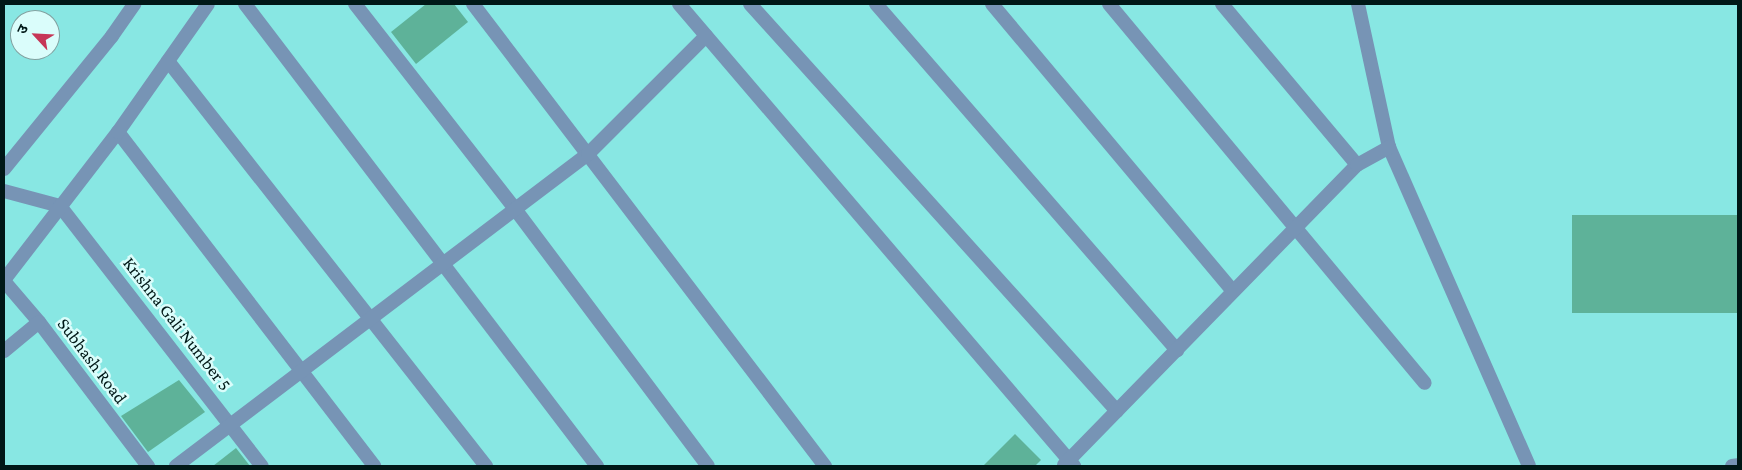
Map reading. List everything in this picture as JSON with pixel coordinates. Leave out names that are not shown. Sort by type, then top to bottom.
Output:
[{"type":"street","points":[[4,169],[112,36],[134,4]]},
{"type":"street","points":[[4,281],[118,132],[208,4]]},
{"type":"street","points":[[245,4],[597,466]]},
{"type":"street","points":[[355,4],[516,209],[708,466]]},
{"type":"street","points":[[473,4],[825,466]]},
{"type":"street","points":[[679,4],[1069,464],[1233,290],[1357,165],[1389,147]]},
{"type":"street","points":[[750,4],[1117,411]]},
{"type":"street","points":[[876,4],[1177,350]]},
{"type":"street","points":[[992,4],[1233,290]]},
{"type":"street","points":[[1109,4],[1297,226],[1426,383]]},
{"type":"street","points":[[1222,4],[1357,165]]},
{"type":"street","points":[[1358,4],[1389,147],[1530,466]]},
{"type":"street","points":[[176,466],[233,426],[369,317],[588,154],[706,36]]},
{"type":"street","points":[[168,61],[486,466]]},
{"type":"street","points":[[118,132],[374,466]]},
{"type":"street","points":[[4,191],[60,206]]},
{"type":"street","name":"Krishna Gali Number 5","points":[[60,206],[233,426],[262,466]]},
{"type":"street","name":"Subhash Road","points":[[4,281],[39,322],[148,466]]},
{"type":"street","points":[[4,351],[39,322]]},
{"type":"street","points":[[1732,466],[1738,465]]},
{"type":"building","points":[[426,4],[454,4],[468,22],[416,64],[391,32]]},
{"type":"building","points":[[1572,215],[1738,215],[1738,313],[1572,313]]},
{"type":"building","points":[[179,380],[205,412],[148,452],[121,416]]},
{"type":"building","points":[[1015,434],[1041,460],[1035,466],[983,466]]},
{"type":"building","points":[[236,448],[250,466],[213,466]]}]
